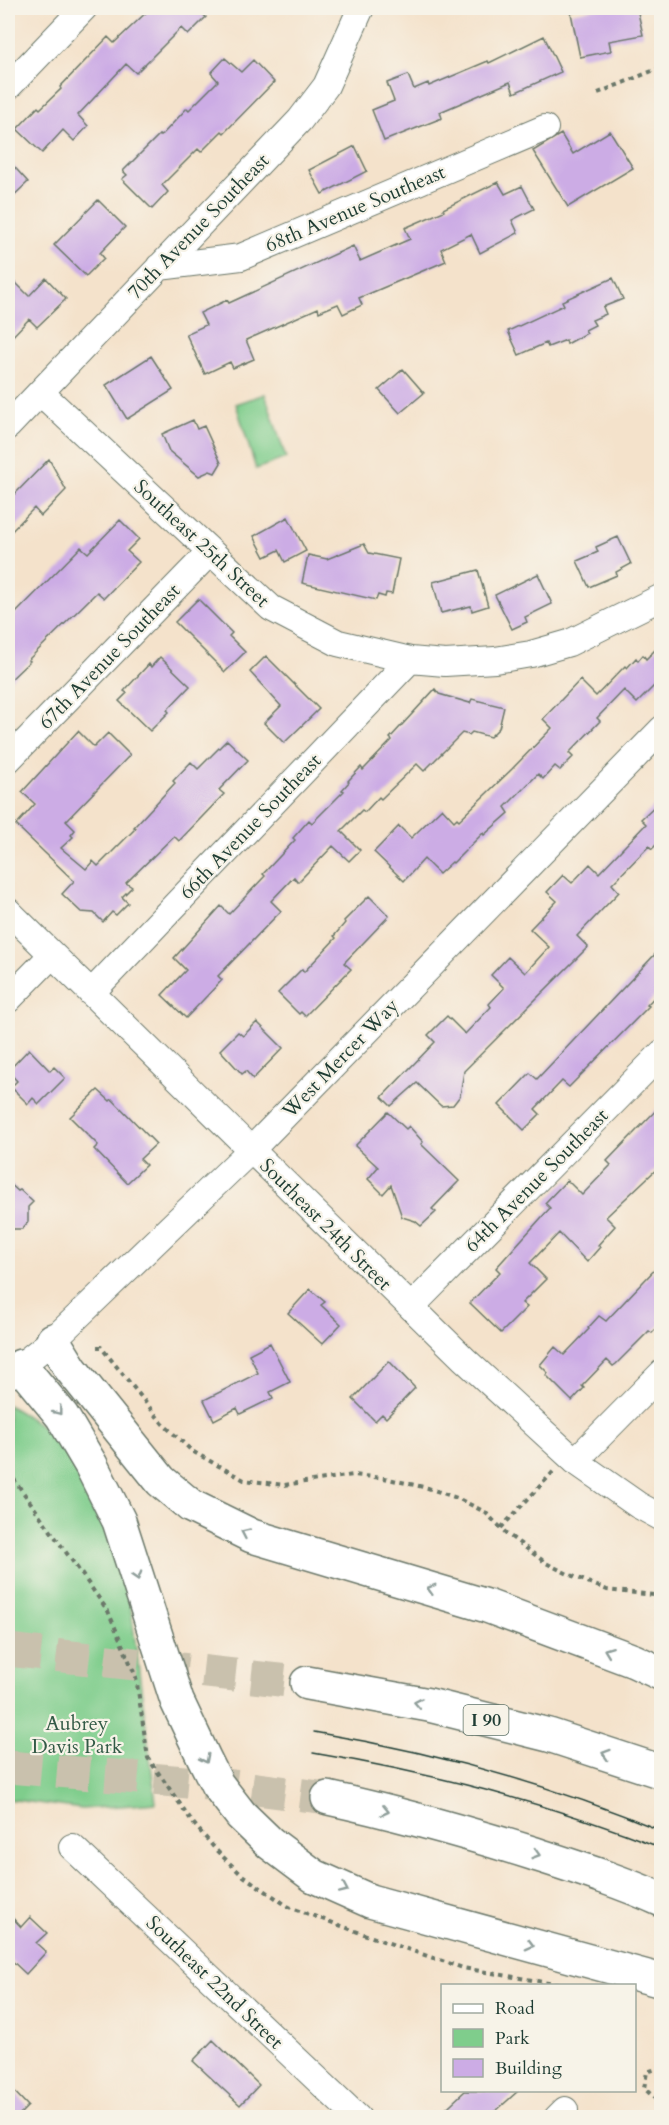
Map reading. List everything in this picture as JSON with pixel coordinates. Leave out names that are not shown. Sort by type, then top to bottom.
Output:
[{"type":"highway","points":[[53,1340],[71,1369],[161,1481],[190,1506],[252,1536],[488,1606],[634,1661],[662,1674]]},
{"type":"highway","points":[[14,1371],[62,1416],[91,1464],[119,1521],[177,1701],[217,1784],[241,1815],[270,1843],[314,1876],[370,1902],[662,1981]]},
{"type":"highway","name":"I 90","points":[[307,1683],[429,1705],[549,1735],[662,1772]]},
{"type":"highway","points":[[328,1798],[408,1816],[480,1837],[561,1862],[662,1900]]},
{"type":"street","points":[[8,87],[84,8]]},
{"type":"street","name":"70th Avenue Southeast","points":[[8,426],[306,111],[326,86],[361,8]]},
{"type":"street","name":"68th Avenue Southeast","points":[[159,267],[241,257],[545,128]]},
{"type":"street","name":"Southeast 25th Street","points":[[41,393],[271,608],[338,642],[410,660],[445,663],[495,660],[531,654],[569,643],[662,597]]},
{"type":"street","name":"67th Avenue Southeast","points":[[8,760],[210,552]]},
{"type":"street","name":"66th Avenue Southeast","points":[[91,993],[410,660]]},
{"type":"street","name":"West Mercer Way","points":[[14,1371],[53,1340],[251,1150],[662,729]]},
{"type":"street","name":"Southeast 24th Street","points":[[8,911],[464,1359],[572,1458],[662,1518]]},
{"type":"street","points":[[8,1000],[52,955]]},
{"type":"street","name":"64th Avenue Southeast","points":[[411,1307],[662,1053]]},
{"type":"street","points":[[572,1458],[662,1373]]},
{"type":"street","name":"Southeast 22nd Street","points":[[72,1846],[358,2118]]},
{"type":"path","points":[[598,93],[662,67]]},
{"type":"path","points":[[96,1347],[101,1347],[163,1424],[192,1451],[244,1479],[284,1485],[353,1476],[384,1478],[428,1488],[457,1498],[485,1512],[501,1528],[546,1563],[568,1574],[607,1590],[662,1596]]},
{"type":"path","points":[[501,1528],[572,1458]]},
{"type":"path","points":[[662,2067],[647,2072],[644,2088],[662,2104]]},
{"type":"green space","points":[[265,394],[286,458],[256,469],[236,404]]},
{"type":"green space","name":"Aubrey Davis Park","points":[[8,1405],[60,1437],[88,1479],[130,1602],[156,1803],[82,1809],[8,1799]]},
{"type":"building","points":[[151,8],[195,8],[206,17],[188,35],[181,28],[136,73],[126,64],[78,115],[88,126],[74,141],[63,130],[42,153],[17,129],[38,107],[40,109],[61,89],[60,87],[108,37],[114,43]]},
{"type":"building","points":[[598,8],[637,8],[643,35],[609,41],[611,51],[580,57],[571,13]]},
{"type":"building","points":[[544,36],[561,72],[514,93],[510,82],[440,112],[442,118],[384,141],[372,110],[394,101],[387,83],[408,75],[414,89],[428,83],[429,86],[488,61],[489,63]]},
{"type":"building","points":[[225,58],[241,72],[253,60],[274,82],[224,133],[222,131],[201,152],[198,149],[162,185],[168,192],[152,209],[122,179],[127,175],[123,171],[218,81],[211,73]]},
{"type":"building","points":[[610,131],[633,168],[568,207],[533,151],[561,134],[573,154]]},
{"type":"building","points":[[355,146],[367,171],[322,194],[309,170]]},
{"type":"building","points":[[8,160],[28,182],[8,201]]},
{"type":"building","points":[[498,182],[505,194],[522,186],[534,209],[512,220],[518,233],[480,253],[471,234],[441,249],[446,261],[359,298],[362,305],[343,314],[338,304],[319,312],[318,308],[246,340],[254,359],[233,368],[230,362],[205,374],[186,334],[206,325],[200,313],[227,300],[229,303],[353,246],[360,261],[410,239],[405,228],[444,211],[443,209]]},
{"type":"building","points":[[98,200],[125,227],[100,253],[104,258],[86,276],[54,245]]},
{"type":"building","points":[[8,275],[29,296],[46,278],[66,299],[37,327],[29,319],[8,341]]},
{"type":"building","points":[[613,278],[623,299],[603,307],[606,314],[592,320],[595,325],[585,330],[587,333],[567,344],[566,340],[548,347],[546,343],[519,355],[508,331],[564,305],[562,301]]},
{"type":"building","points":[[151,356],[173,390],[127,419],[106,385]]},
{"type":"building","points":[[403,369],[424,393],[400,413],[379,390]]},
{"type":"building","points":[[193,420],[197,429],[204,426],[221,463],[215,473],[210,471],[199,476],[169,451],[162,434]]},
{"type":"building","points":[[49,459],[66,490],[41,516],[34,508],[8,535],[8,501]]},
{"type":"building","points":[[288,517],[306,551],[285,562],[279,550],[265,557],[254,536]]},
{"type":"building","points":[[120,520],[139,539],[127,551],[139,562],[104,598],[97,592],[8,682],[8,621],[81,547],[88,553]]},
{"type":"building","points":[[618,537],[631,564],[616,572],[617,575],[589,587],[577,561],[598,552],[596,547]]},
{"type":"building","points":[[364,544],[369,553],[399,559],[392,594],[386,593],[385,597],[378,595],[376,600],[302,583],[308,555],[327,559]]},
{"type":"building","points":[[478,570],[488,606],[472,611],[471,606],[441,613],[433,582]]},
{"type":"building","points":[[538,574],[552,604],[525,617],[527,622],[512,629],[495,595]]},
{"type":"building","points":[[198,599],[232,633],[229,636],[245,652],[225,672],[175,622]]},
{"type":"building","points":[[662,643],[662,678],[637,703],[624,690],[597,718],[600,721],[569,753],[573,757],[560,770],[555,766],[543,779],[538,774],[505,807],[509,813],[484,835],[483,833],[439,874],[424,859],[404,881],[374,852],[399,826],[411,838],[442,808],[454,821],[457,818],[459,820],[552,728],[543,719],[580,680],[596,696],[625,666],[627,668],[636,658],[638,661],[643,655],[646,659]]},
{"type":"building","points":[[266,656],[319,709],[284,743],[264,723],[281,706],[250,672]]},
{"type":"building","points":[[160,657],[190,686],[150,731],[119,701],[127,693],[124,691],[149,664],[151,667]]},
{"type":"building","points":[[435,689],[439,694],[470,703],[472,699],[504,707],[499,728],[490,737],[472,732],[469,735],[462,733],[424,771],[417,764],[381,799],[379,797],[365,812],[362,810],[341,831],[360,850],[349,861],[333,846],[298,882],[294,877],[271,901],[281,911],[218,976],[222,980],[186,1018],[162,995],[186,970],[174,958],[221,906],[229,914],[265,876],[263,874],[295,840],[293,838],[309,820],[312,823],[344,791],[342,790],[348,781],[361,767],[363,770],[392,740],[390,738]]},
{"type":"building","points":[[78,731],[94,747],[108,733],[130,755],[66,821],[75,830],[71,835],[73,837],[61,848],[86,869],[93,861],[98,866],[136,828],[134,827],[175,783],[173,781],[191,762],[198,769],[227,740],[248,760],[219,790],[224,794],[179,841],[174,836],[126,883],[132,887],[122,897],[128,903],[116,915],[112,912],[103,922],[94,913],[81,912],[62,894],[74,881],[16,825],[35,804],[22,792]]},
{"type":"building","points":[[662,799],[662,839],[652,849],[649,846],[612,884],[619,892],[577,936],[588,947],[464,1071],[460,1096],[453,1105],[441,1106],[417,1083],[391,1106],[382,1097],[435,1042],[428,1035],[447,1016],[465,1034],[491,1007],[489,1004],[504,988],[491,975],[508,957],[525,973],[549,947],[530,929],[557,901],[547,892],[563,875],[572,883],[590,864],[599,873],[646,824],[641,819]]},
{"type":"building","points":[[369,896],[389,916],[344,963],[351,969],[305,1016],[301,1012],[299,1014],[278,993],[302,969],[304,972],[336,938],[334,936],[345,923],[344,921]]},
{"type":"building","points":[[662,947],[662,989],[647,1005],[649,1006],[569,1087],[562,1081],[535,1109],[540,1114],[524,1130],[499,1105],[530,1073],[537,1079]]},
{"type":"building","points":[[257,1022],[283,1048],[253,1079],[246,1071],[242,1074],[220,1050],[238,1032],[243,1036]]},
{"type":"building","points":[[29,1049],[50,1071],[54,1067],[65,1078],[39,1104],[33,1098],[28,1104],[11,1087],[17,1081],[8,1071]]},
{"type":"building","points":[[98,1090],[110,1101],[112,1099],[156,1144],[140,1159],[146,1165],[127,1183],[94,1149],[98,1145],[70,1117]]},
{"type":"building","points":[[662,1104],[662,1164],[606,1217],[615,1226],[587,1262],[559,1233],[530,1263],[546,1279],[522,1303],[527,1307],[501,1333],[470,1303],[500,1272],[496,1268],[550,1208],[545,1203],[567,1180],[582,1195],[611,1165],[607,1161]]},
{"type":"building","points":[[388,1112],[406,1129],[409,1126],[423,1142],[421,1144],[459,1181],[432,1209],[436,1212],[421,1226],[415,1221],[402,1217],[391,1185],[383,1194],[368,1179],[378,1167],[355,1146]]},
{"type":"building","points":[[8,1182],[33,1202],[28,1207],[28,1222],[22,1229],[8,1229]]},
{"type":"building","points":[[662,1262],[662,1323],[652,1333],[649,1331],[616,1364],[613,1366],[607,1360],[582,1386],[584,1388],[572,1401],[546,1375],[548,1373],[540,1365],[555,1347],[564,1355],[599,1316],[606,1321]]},
{"type":"building","points":[[310,1289],[325,1302],[321,1305],[341,1324],[322,1344],[288,1313]]},
{"type":"building","points":[[270,1343],[290,1382],[270,1392],[273,1398],[240,1414],[237,1408],[214,1420],[204,1400],[258,1373],[249,1354]]},
{"type":"building","points":[[389,1361],[415,1388],[386,1418],[382,1414],[375,1421],[353,1399]]},
{"type":"building","points":[[8,1913],[21,1927],[30,1917],[47,1933],[36,1943],[46,1952],[26,1974],[8,1957]]},
{"type":"building","points":[[213,2040],[259,2085],[240,2105],[193,2061]]},
{"type":"building","points":[[8,2085],[28,2106],[16,2118],[8,2118]]},
{"type":"building","points":[[464,2092],[517,2092],[488,2118],[436,2118]]},
{"type":"tunnel","points":[[8,1650],[307,1683]]},
{"type":"tunnel","points":[[8,1767],[233,1786],[328,1798]]},
{"type":"tram line","points":[[314,1732],[403,1749],[491,1771],[620,1814],[662,1831]]},
{"type":"tram line","points":[[313,1753],[402,1770],[490,1791],[577,1817],[662,1848]]}]
